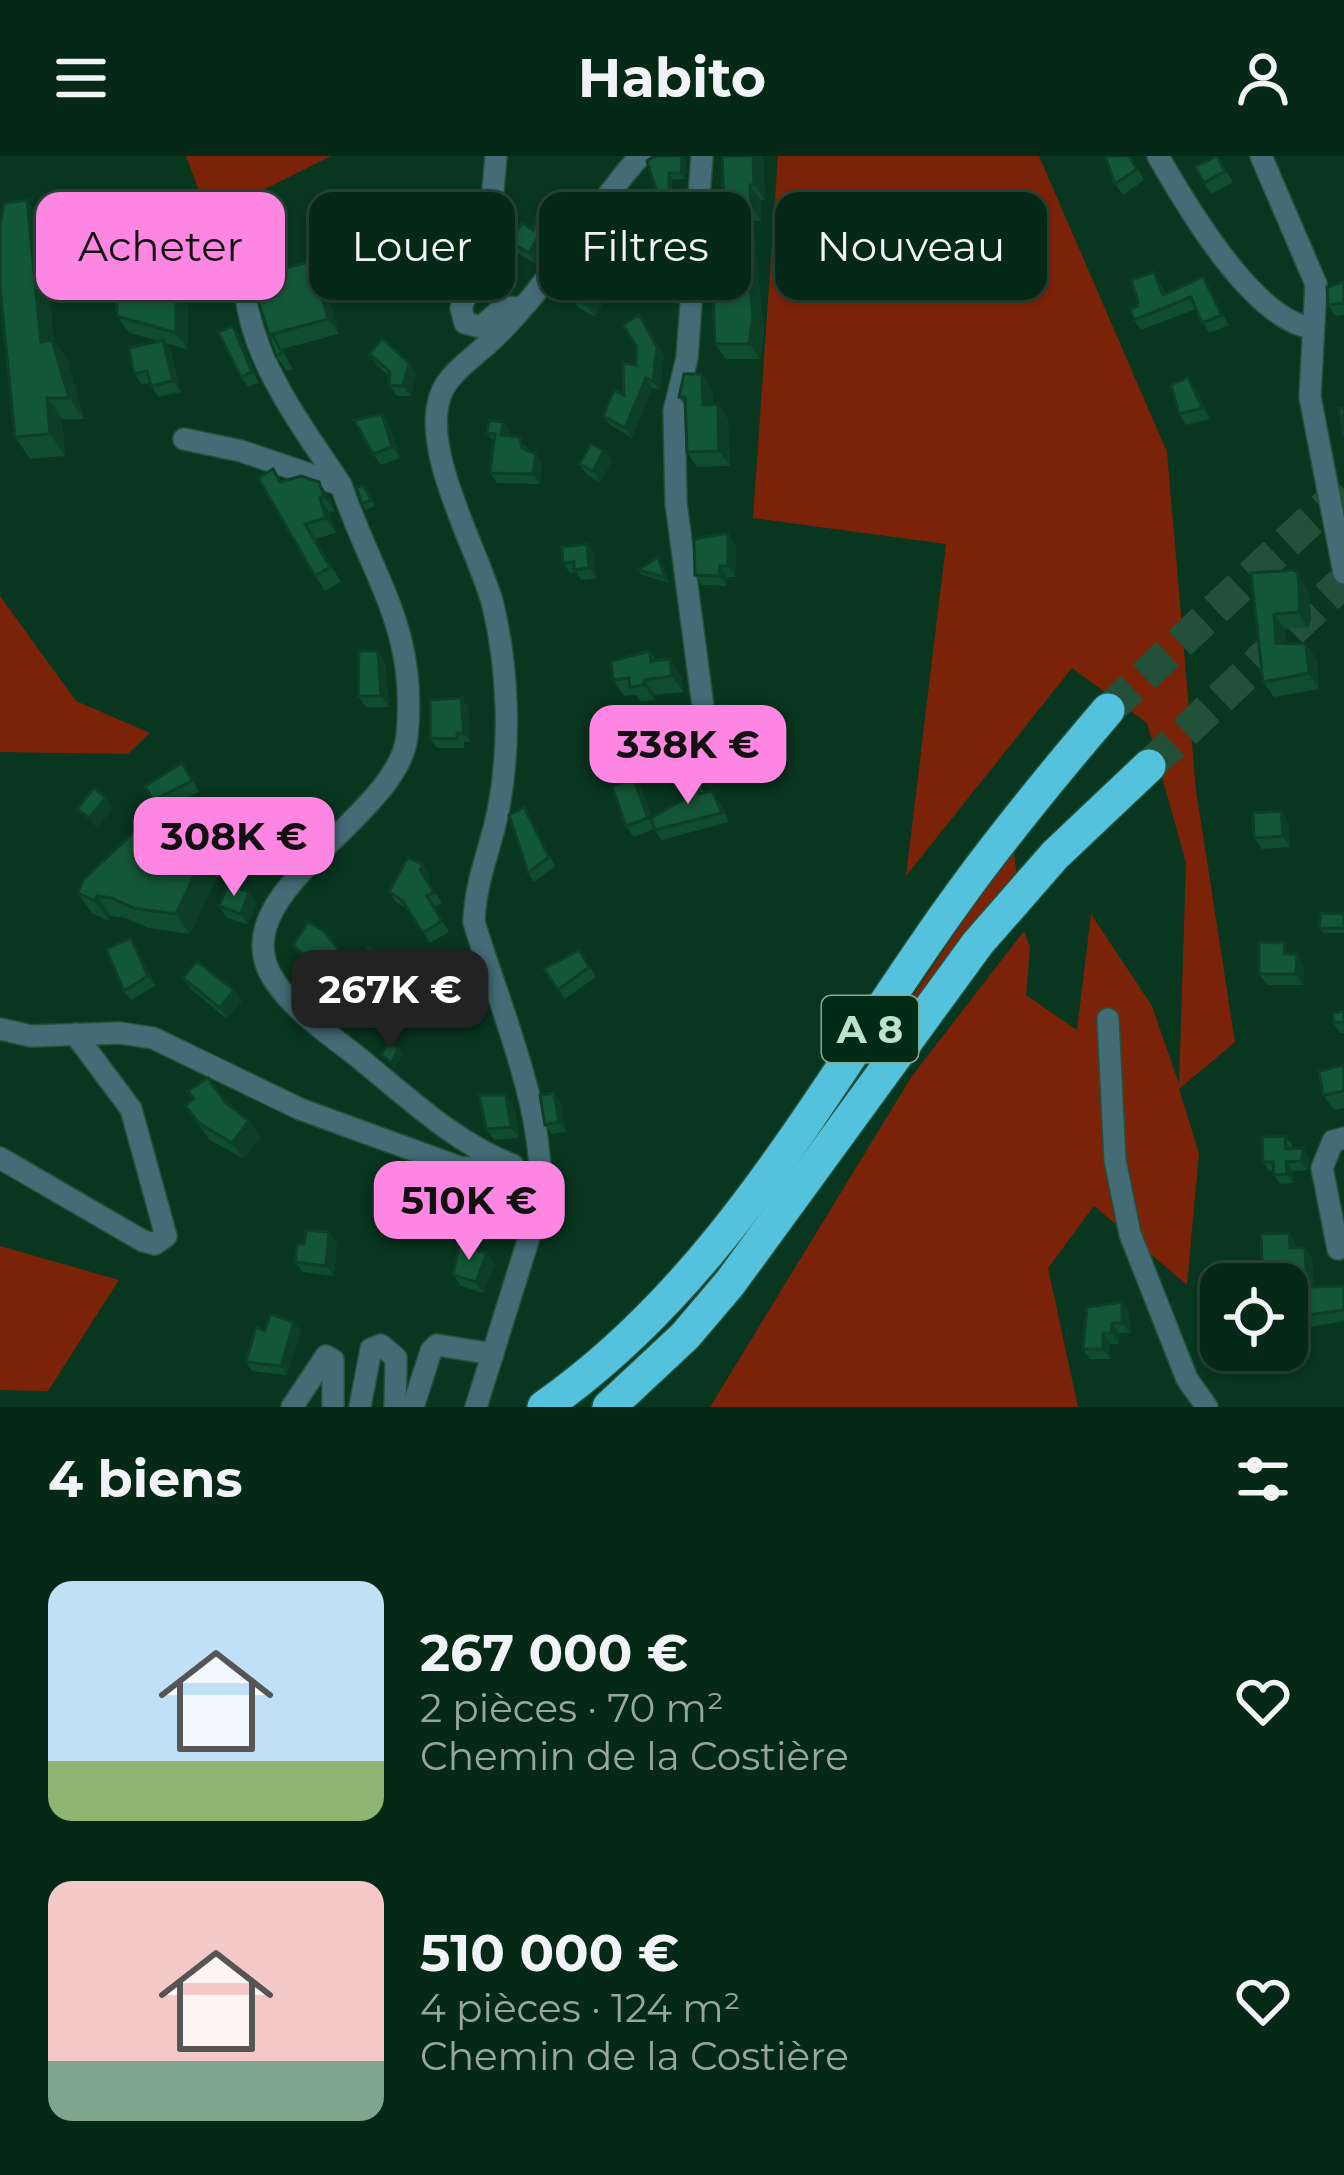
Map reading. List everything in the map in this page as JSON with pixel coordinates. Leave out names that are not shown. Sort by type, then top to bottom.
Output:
[{"type":"highway","name":"A 8","points":[[544,1407],[656,1314],[733,1226],[1008,833],[1108,710]]},
{"type":"highway","name":"A 8","points":[[609,1407],[686,1336],[730,1283],[927,1009],[1010,907],[1055,855],[1149,766]]},
{"type":"street","points":[[496,156],[489,235],[461,308],[465,323],[482,327],[504,307],[522,308]]},
{"type":"street","points":[[476,1407],[537,1212],[539,1162],[532,1118],[474,922],[475,890],[499,808],[506,700],[502,652],[491,600],[453,504],[436,416],[441,392],[522,308],[640,156]]},
{"type":"street","points":[[702,156],[688,358],[674,411],[676,503],[708,744],[704,760]]},
{"type":"street","points":[[1158,156],[1192,214],[1260,298],[1284,318],[1312,328]]},
{"type":"street","points":[[1261,156],[1316,284],[1314,435],[1344,573]]},
{"type":"street","points":[[245,300],[286,403],[341,485],[360,542],[397,612],[407,649],[407,740],[394,776],[274,903],[263,944],[272,978],[300,1011],[404,1094],[492,1157],[513,1165]]},
{"type":"street","points":[[184,439],[341,485]]},
{"type":"street","points":[[1108,1019],[1115,1160],[1130,1234],[1187,1379],[1207,1407]]},
{"type":"street","points":[[0,1029],[31,1036],[153,1038],[193,1052],[300,1109],[462,1168],[539,1162]]},
{"type":"street","points":[[0,1159],[143,1241],[155,1244],[166,1236],[130,1109],[75,1034]]},
{"type":"street","points":[[1338,1250],[1322,1168],[1333,1142],[1344,1138]]},
{"type":"street","points":[[359,1407],[371,1349],[381,1345],[396,1358],[395,1407]]},
{"type":"street","points":[[413,1407],[437,1345],[492,1359]]},
{"type":"street","points":[[292,1407],[320,1358],[326,1356],[333,1360],[333,1407]]},
{"type":"shaded area","points":[[186,156],[331,156],[259,192],[200,192]]},
{"type":"shaded area","points":[[778,156],[1039,156],[1167,452],[1196,790],[1235,1042],[1179,1089],[1199,1153],[1187,1285],[1094,1206],[1048,1268],[1078,1407],[710,1407],[912,1076],[1024,931],[1030,947],[1026,995],[1077,1030],[1091,914],[1152,1006],[1179,1084],[1186,863],[1147,723],[1072,668],[906,876],[946,544],[753,518],[775,199],[775,300],[1047,300],[1047,192],[776,192]]},
{"type":"shaded area","points":[[0,596],[76,701],[150,733],[128,754],[0,752]]},
{"type":"shaded area","points":[[1013,846],[1017,877],[857,1080]]},
{"type":"shaded area","points":[[0,1246],[119,1280],[48,1391],[0,1390]]},
{"type":"building","points":[[655,156],[682,156],[681,173],[669,173],[669,192],[657,192],[647,161]]},
{"type":"building","points":[[722,156],[753,156],[750,192],[724,192]]},
{"type":"building","points":[[1105,156],[1129,156],[1137,169],[1115,184]]},
{"type":"building","points":[[1217,156],[1225,171],[1204,183],[1195,167]]},
{"type":"building","points":[[27,200],[41,342],[52,340],[69,398],[47,398],[50,434],[15,437],[0,289],[4,203]]},
{"type":"building","points":[[539,209],[539,236],[529,253],[515,245],[522,223],[533,230]]},
{"type":"building","points":[[309,262],[309,300],[323,300],[328,319],[272,334],[282,353],[276,356],[258,300],[285,300],[285,268]]},
{"type":"building","points":[[1154,272],[1163,295],[1203,277],[1222,315],[1202,323],[1191,297],[1134,320],[1130,309],[1138,306],[1131,280]]},
{"type":"building","points":[[1344,282],[1344,303],[1328,305],[1327,287]]},
{"type":"building","points":[[751,297],[753,317],[749,344],[715,344],[713,300]]},
{"type":"building","points":[[117,300],[176,300],[176,333],[117,316]]},
{"type":"building","points":[[639,315],[657,347],[653,381],[646,378],[625,428],[603,416],[614,390],[624,395],[623,363],[636,365],[636,346],[623,325]]},
{"type":"building","points":[[233,326],[252,372],[241,377],[218,332]]},
{"type":"building","points":[[382,338],[409,363],[403,386],[389,385],[390,372],[369,354]]},
{"type":"building","points":[[163,340],[173,381],[151,386],[147,371],[134,374],[129,348]]},
{"type":"building","points":[[684,374],[702,374],[703,405],[718,404],[719,451],[687,452],[685,397],[679,397]]},
{"type":"building","points":[[1188,377],[1202,408],[1179,414],[1171,385]]},
{"type":"building","points":[[382,414],[392,447],[373,454],[354,420]]},
{"type":"building","points":[[489,420],[503,422],[501,435],[520,437],[522,448],[536,454],[533,474],[490,473],[495,434],[487,433]]},
{"type":"building","points":[[591,444],[604,450],[593,471],[579,464]]},
{"type":"building","points":[[273,469],[280,482],[301,476],[319,482],[326,518],[305,524],[330,567],[315,576],[258,478]]},
{"type":"building","points":[[356,486],[365,487],[371,500],[362,504]]},
{"type":"building","points":[[728,533],[728,566],[720,566],[719,576],[695,575],[694,539]]},
{"type":"building","points":[[587,544],[589,568],[574,570],[574,562],[563,563],[562,547]]},
{"type":"building","points":[[658,557],[665,577],[638,570]]},
{"type":"building","points":[[1295,570],[1298,612],[1274,614],[1276,643],[1306,644],[1309,673],[1263,682],[1251,573]]},
{"type":"building","points":[[359,651],[378,651],[381,696],[358,696]]},
{"type":"building","points":[[650,651],[651,661],[670,659],[672,676],[630,687],[629,678],[613,680],[611,661]]},
{"type":"building","points":[[461,698],[464,733],[457,733],[457,739],[430,738],[430,700]]},
{"type":"building","points":[[729,705],[732,737],[718,739],[714,706]]},
{"type":"building","points":[[182,763],[192,781],[153,800],[145,786]]},
{"type":"building","points":[[633,777],[648,818],[626,826],[612,787]]},
{"type":"building","points":[[696,779],[699,794],[712,791],[722,813],[655,830],[651,818],[683,800],[679,784]]},
{"type":"building","points":[[94,788],[106,798],[89,818],[77,809]]},
{"type":"building","points":[[524,807],[549,857],[528,873],[509,815]]},
{"type":"building","points":[[171,808],[184,815],[180,823],[212,838],[176,914],[134,908],[112,898],[97,896],[95,901],[78,893],[83,880],[140,827]]},
{"type":"building","points":[[1281,811],[1283,836],[1254,838],[1253,813]]},
{"type":"building","points":[[408,857],[423,865],[420,870],[434,892],[427,896],[442,921],[423,933],[402,900],[389,892]]},
{"type":"building","points":[[228,884],[249,892],[241,914],[219,906]]},
{"type":"building","points":[[1321,913],[1344,914],[1344,928],[1319,928]]},
{"type":"building","points":[[308,922],[324,931],[346,959],[328,974],[314,956],[309,960],[293,945]]},
{"type":"building","points":[[131,938],[148,976],[124,991],[106,949]]},
{"type":"building","points":[[1259,942],[1285,943],[1284,954],[1297,954],[1296,974],[1259,974]]},
{"type":"building","points":[[367,948],[417,990],[401,1007]]},
{"type":"building","points":[[579,950],[589,967],[558,990],[544,969]]},
{"type":"building","points":[[197,961],[234,990],[220,1008],[183,978]]},
{"type":"building","points":[[1344,1011],[1344,1023],[1333,1022],[1333,1013]]},
{"type":"building","points":[[389,1042],[399,1049],[391,1063],[381,1054]]},
{"type":"building","points":[[1344,1065],[1344,1091],[1323,1095],[1319,1071]]},
{"type":"building","points":[[208,1078],[225,1102],[249,1121],[232,1143],[199,1123],[185,1106],[194,1099],[187,1091]]},
{"type":"building","points":[[554,1093],[559,1122],[545,1125],[540,1095]]},
{"type":"building","points":[[479,1095],[506,1095],[511,1127],[486,1129]]},
{"type":"building","points":[[1285,1136],[1286,1149],[1304,1148],[1301,1161],[1286,1162],[1287,1174],[1274,1175],[1273,1162],[1263,1162],[1262,1137]]},
{"type":"building","points":[[504,1178],[496,1215],[474,1213],[482,1180]]},
{"type":"building","points":[[306,1230],[329,1232],[326,1266],[295,1262],[297,1244],[304,1244]]},
{"type":"building","points":[[1289,1233],[1290,1248],[1305,1248],[1306,1263],[1262,1263],[1261,1234]]},
{"type":"building","points":[[459,1245],[487,1253],[476,1282],[453,1275]]},
{"type":"building","points":[[1344,1286],[1344,1310],[1308,1315],[1308,1287]]},
{"type":"building","points":[[1122,1302],[1122,1323],[1112,1323],[1112,1333],[1103,1333],[1103,1349],[1083,1349],[1087,1307]]},
{"type":"building","points":[[270,1314],[294,1322],[281,1366],[246,1362],[256,1327],[265,1331]]},
{"type":"tunnel","points":[[1108,710],[1344,489]]},
{"type":"tunnel","points":[[1149,766],[1344,581]]}]
